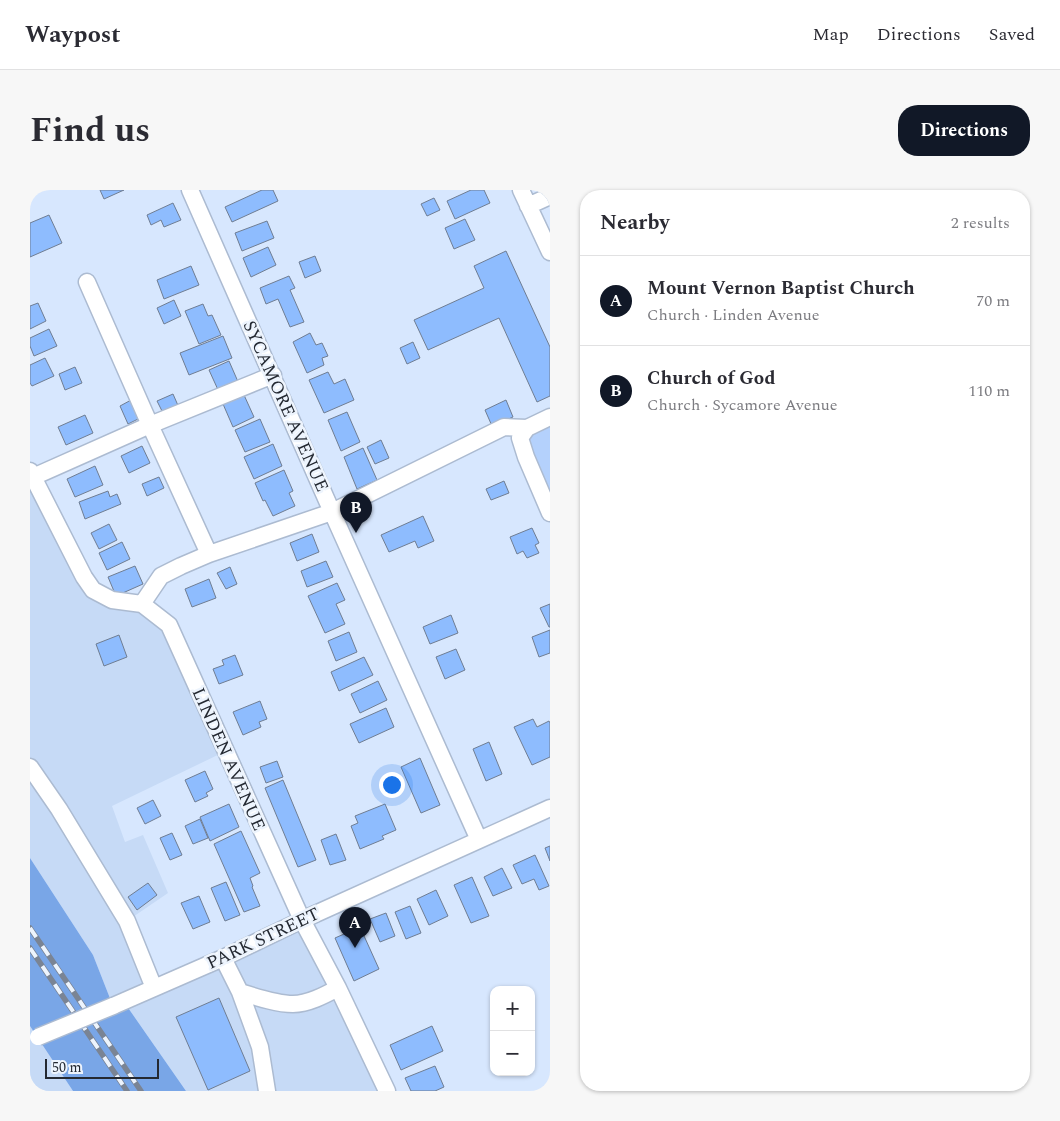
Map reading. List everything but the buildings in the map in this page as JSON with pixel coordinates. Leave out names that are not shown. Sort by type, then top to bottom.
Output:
[{"type":"street","name":"SYCAMORE AVENUE","points":[[190,190],[332,512],[480,840]]},
{"type":"street","points":[[521,190],[550,252]]},
{"type":"street","points":[[528,206],[550,196]]},
{"type":"street","points":[[87,282],[209,554]]},
{"type":"street","points":[[31,474],[272,375]]},
{"type":"street","points":[[142,604],[161,576],[180,566],[209,554],[332,512],[504,428],[527,428],[550,417]]},
{"type":"street","points":[[527,428],[520,438],[550,513]]},
{"type":"street","name":"LINDEN AVENUE","points":[[31,474],[84,577],[93,590],[112,600],[142,604],[169,624],[302,920],[338,988],[387,1091]]},
{"type":"street","points":[[30,767],[59,809],[127,921],[154,988]]},
{"type":"street","name":"PARK STREET","points":[[34,1039],[223,958],[302,920],[550,808]]},
{"type":"street","points":[[223,958],[240,992],[260,1047],[267,1091]]},
{"type":"street","points":[[240,992],[265,1000],[294,1004],[317,998],[338,988]]},
{"type":"shaded area","points":[[550,417],[550,513],[526,457],[527,428]]},
{"type":"shaded area","points":[[30,471],[93,590],[142,604],[169,625],[226,751],[112,806],[125,842],[143,835],[168,893],[127,921],[154,988],[302,920],[387,1091],[186,1091],[124,1002],[113,1006],[93,955],[30,858]]},
{"type":"shaded area","points":[[30,858],[93,955],[113,1006],[124,1002],[186,1091],[73,1091],[30,1026]]},
{"type":"shaded area","points":[[30,1026],[38,1037],[73,1091],[30,1091]]},
{"type":"railway","points":[[30,928],[141,1091]]},
{"type":"railway","points":[[30,948],[127,1091]]},
{"type":"place","name":"Church of God","points":[[356,533]]},
{"type":"place","name":"Mount Vernon Baptist Church","points":[[355,948]]}]
